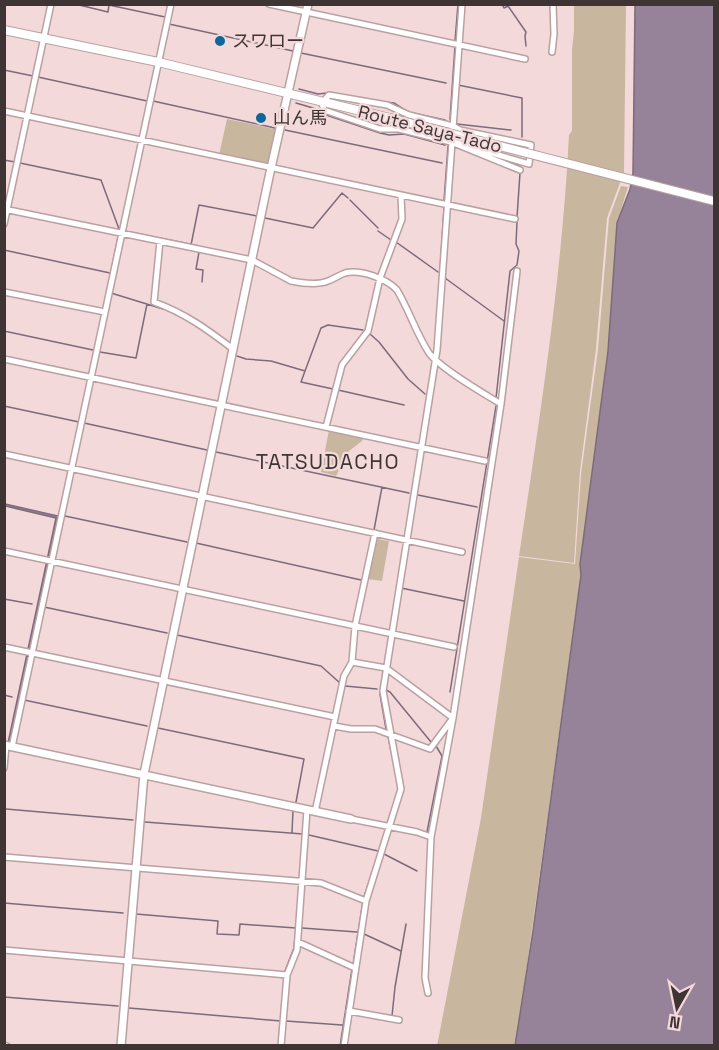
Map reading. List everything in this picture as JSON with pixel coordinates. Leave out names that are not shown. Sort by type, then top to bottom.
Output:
[{"type":"main road","name":"Route Saya-Tado","points":[[4,30],[158,62],[288,93],[714,201]]},
{"type":"street","points":[[4,224],[51,4]]},
{"type":"street","points":[[4,768],[171,4]]},
{"type":"street","points":[[268,4],[307,8],[525,59]]},
{"type":"street","points":[[344,1046],[353,967],[364,900],[399,797],[401,784],[383,691],[435,360],[462,4]]},
{"type":"street","points":[[552,52],[553,4]]},
{"type":"street","points":[[121,1046],[144,774],[271,168],[307,8]]},
{"type":"street","points":[[329,95],[387,105],[409,115],[453,126],[460,130],[531,145],[529,164],[451,141],[399,129],[380,129],[324,110],[322,103],[329,95]]},
{"type":"street","points":[[4,111],[515,219]]},
{"type":"street","points":[[451,141],[520,170]]},
{"type":"street","points":[[326,427],[342,365],[368,331],[380,278],[402,219],[401,195]]},
{"type":"street","points":[[6,209],[252,260],[297,282],[328,281],[346,272],[380,278],[397,290],[418,334],[435,360],[501,404]]},
{"type":"street","points":[[160,242],[154,302],[191,318],[233,349]]},
{"type":"street","points":[[428,993],[425,978],[431,837],[453,718],[501,404],[517,272]]},
{"type":"street","points":[[4,291],[105,312]]},
{"type":"street","points":[[4,358],[485,461]]},
{"type":"street","points":[[4,454],[462,552]]},
{"type":"street","points":[[315,812],[344,676],[352,662],[355,626],[375,533]]},
{"type":"street","points":[[4,551],[454,647]]},
{"type":"street","points":[[4,647],[335,717]]},
{"type":"street","points":[[352,662],[386,668],[453,718]]},
{"type":"street","points":[[334,726],[375,729],[430,749],[453,718]]},
{"type":"street","points":[[7,746],[417,832],[431,837]]},
{"type":"street","points":[[281,1046],[287,975],[298,942],[307,810]]},
{"type":"street","points":[[4,856],[321,883],[364,900]]},
{"type":"street","points":[[298,942],[353,967]]},
{"type":"street","points":[[4,950],[287,975]]},
{"type":"street","points":[[349,1011],[399,1020]]},
{"type":"shaded area","points":[[574,5],[626,5],[624,172],[607,218],[596,349],[580,471],[574,563],[519,556],[549,346],[561,241],[569,135],[572,131]]},
{"type":"shaded area","points":[[635,5],[714,5],[714,1045],[515,1046],[533,931],[581,575],[580,564],[608,351],[617,223],[630,189],[633,174]]},
{"type":"shaded area","points":[[227,119],[275,129],[269,164],[219,155]]},
{"type":"shaded area","points":[[621,186],[628,187],[617,223],[608,351],[580,564],[581,575],[516,1045],[437,1046],[481,818],[519,557],[575,564],[581,474],[598,349],[609,218]]},
{"type":"shaded area","points":[[329,430],[364,437],[349,451],[336,476],[321,472]]},
{"type":"shaded area","points":[[5,504],[58,516],[10,743],[8,743],[56,518],[5,506]]},
{"type":"shaded area","points":[[376,539],[389,541],[382,581],[368,579]]},
{"type":"waterway","points":[[75,4],[108,12],[109,5],[165,17]]},
{"type":"waterway","points":[[455,41],[458,4]]},
{"type":"waterway","points":[[502,4],[504,8],[508,6],[526,32],[526,46]]},
{"type":"waterway","points":[[170,20],[169,24],[293,51]]},
{"type":"waterway","points":[[450,119],[455,46]]},
{"type":"waterway","points":[[301,53],[446,83]]},
{"type":"waterway","points":[[4,70],[33,76]]},
{"type":"waterway","points":[[38,77],[147,101]]},
{"type":"waterway","points":[[458,85],[522,98],[522,137]]},
{"type":"waterway","points":[[299,89],[318,94],[327,93]]},
{"type":"waterway","points":[[153,101],[275,128]]},
{"type":"waterway","points":[[385,102],[394,103],[408,112]]},
{"type":"waterway","points":[[296,103],[380,133],[404,134],[445,145]]},
{"type":"waterway","points":[[413,113],[445,120]]},
{"type":"waterway","points":[[457,124],[511,130]]},
{"type":"waterway","points":[[285,130],[442,163]]},
{"type":"waterway","points":[[444,201],[448,146]]},
{"type":"waterway","points":[[454,146],[520,173],[517,217]]},
{"type":"waterway","points":[[4,160],[15,162]]},
{"type":"waterway","points":[[20,163],[101,180],[119,229]]},
{"type":"waterway","points":[[265,218],[313,228],[342,193],[348,198]]},
{"type":"waterway","points":[[350,200],[378,228]]},
{"type":"waterway","points":[[191,245],[199,205],[257,216]]},
{"type":"waterway","points":[[437,321],[444,208]]},
{"type":"waterway","points":[[496,398],[510,271],[517,265],[519,251],[516,244],[517,222]]},
{"type":"waterway","points":[[125,231],[199,246]]},
{"type":"waterway","points":[[378,231],[391,240]]},
{"type":"waterway","points":[[107,292],[118,237]]},
{"type":"waterway","points":[[396,242],[438,272]]},
{"type":"waterway","points":[[4,250],[110,273]]},
{"type":"waterway","points":[[199,252],[196,269],[203,270],[202,282]]},
{"type":"waterway","points":[[445,278],[504,321]]},
{"type":"waterway","points":[[111,293],[163,309]]},
{"type":"waterway","points":[[100,352],[136,358],[147,304]]},
{"type":"waterway","points":[[237,356],[271,361],[305,371],[321,328],[328,325],[363,330]]},
{"type":"waterway","points":[[4,331],[93,350]]},
{"type":"waterway","points":[[370,334],[408,379],[425,394]]},
{"type":"waterway","points":[[212,336],[220,343]]},
{"type":"waterway","points":[[305,371],[301,382],[333,389]]},
{"type":"waterway","points":[[338,390],[404,405]]},
{"type":"waterway","points":[[4,406],[79,422]]},
{"type":"waterway","points":[[450,692],[496,406]]},
{"type":"waterway","points":[[84,423],[207,450]]},
{"type":"waterway","points":[[216,452],[409,493]]},
{"type":"waterway","points":[[374,530],[382,487]]},
{"type":"waterway","points":[[418,495],[477,507]]},
{"type":"waterway","points":[[65,516],[187,542]]},
{"type":"waterway","points":[[196,543],[361,580]]},
{"type":"waterway","points":[[401,588],[464,601]]},
{"type":"waterway","points":[[4,599],[32,604]]},
{"type":"waterway","points":[[44,607],[167,633]]},
{"type":"waterway","points":[[177,635],[321,666],[340,683]]},
{"type":"waterway","points":[[345,686],[377,689]]},
{"type":"waterway","points":[[386,690],[431,742]]},
{"type":"waterway","points":[[380,694],[386,729]]},
{"type":"waterway","points":[[4,695],[12,697]]},
{"type":"waterway","points":[[24,700],[147,726]]},
{"type":"waterway","points":[[158,728],[304,759],[296,802]]},
{"type":"waterway","points":[[388,736],[391,751]]},
{"type":"waterway","points":[[427,832],[442,756],[436,746]]},
{"type":"waterway","points":[[6,809],[133,820]]},
{"type":"waterway","points":[[292,832],[293,811]]},
{"type":"waterway","points":[[145,822],[303,834]]},
{"type":"waterway","points":[[309,835],[378,851]]},
{"type":"waterway","points":[[384,854],[417,871]]},
{"type":"waterway","points":[[364,897],[377,858]]},
{"type":"waterway","points":[[353,965],[363,901]]},
{"type":"waterway","points":[[4,903],[123,913]]},
{"type":"waterway","points":[[136,914],[218,921],[217,934],[239,935],[240,924],[296,928],[294,948],[285,971]]},
{"type":"waterway","points":[[392,1016],[406,924]]},
{"type":"waterway","points":[[302,928],[357,932]]},
{"type":"waterway","points":[[364,934],[401,951]]},
{"type":"waterway","points":[[340,1046],[352,969]]},
{"type":"waterway","points":[[4,997],[118,1006]]},
{"type":"waterway","points":[[129,1008],[281,1021]]},
{"type":"waterway","points":[[286,1021],[342,1025]]},
{"type":"place","name":"スワロー","points":[[220,41]]},
{"type":"place","name":"山ん馬","points":[[261,118]]},
{"type":"district","name":"TATSUDACHO","points":[[328,462]]}]
